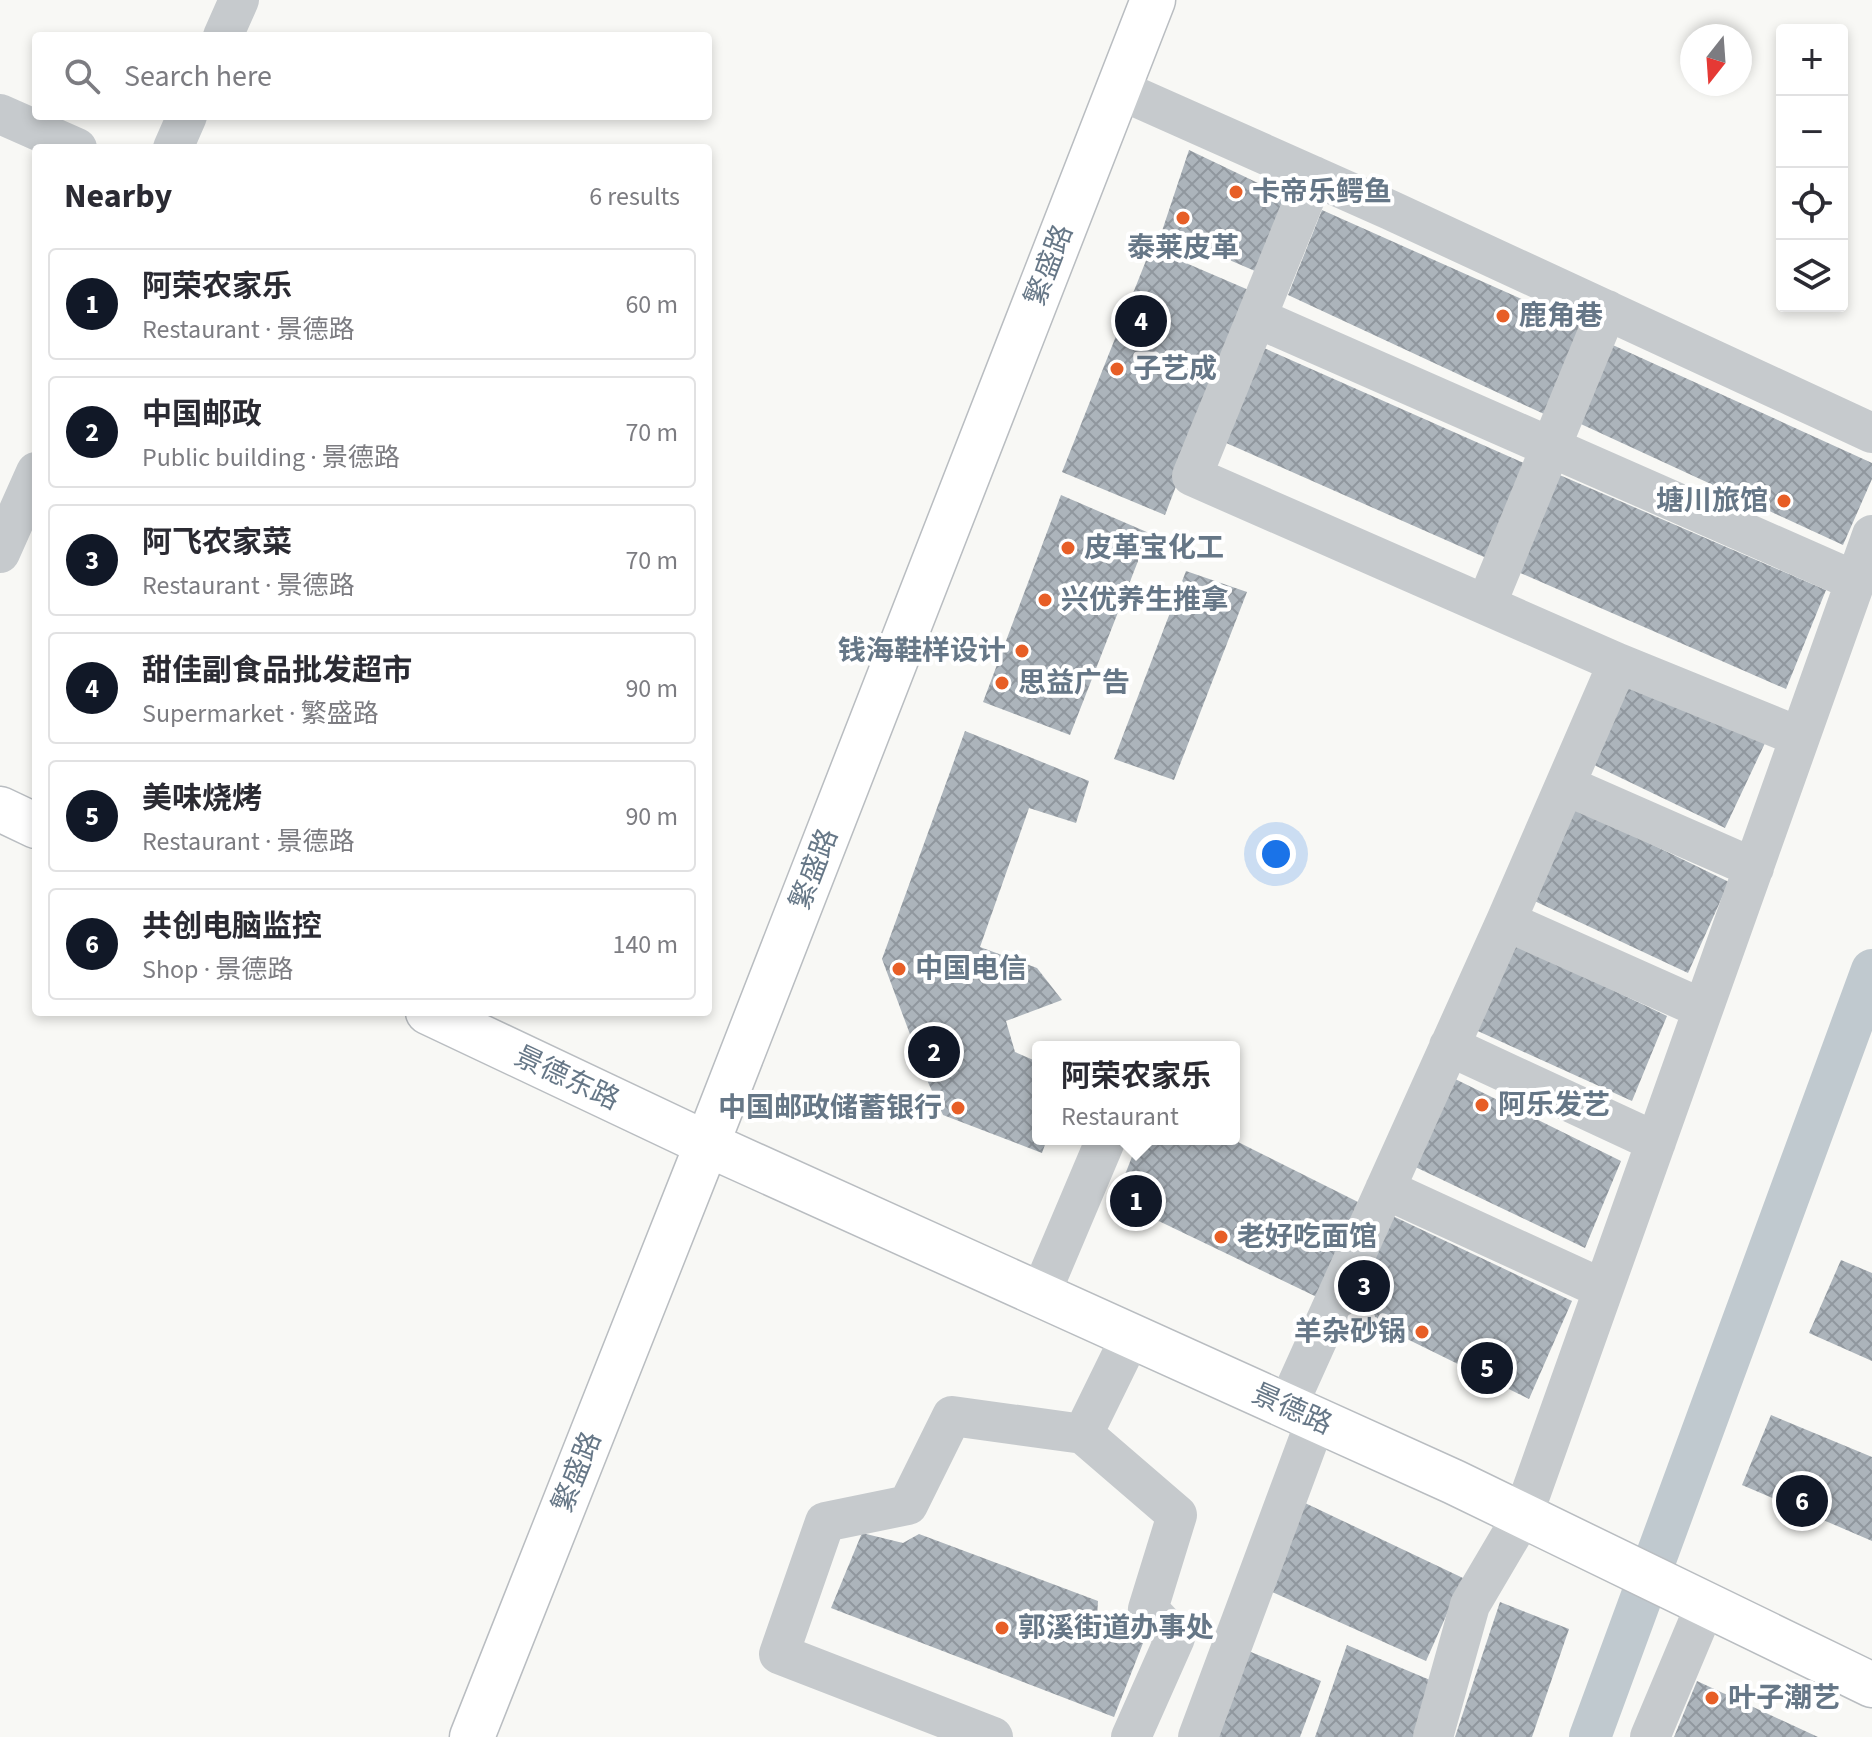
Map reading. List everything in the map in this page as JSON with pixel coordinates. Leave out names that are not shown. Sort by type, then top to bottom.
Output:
[{"type":"main road","name":"繁盛路","points":[[472,1737],[1153,0]]},
{"type":"main road","points":[[0,809],[32,824]]},
{"type":"main road","name":"景德东路","points":[[436,1016],[707,1144]]},
{"type":"main road","name":"景德路","points":[[707,1144],[1454,1482],[1872,1685]]},
{"type":"street","points":[[225,32],[239,0]]},
{"type":"street","points":[[1118,89],[1872,433]]},
{"type":"street","points":[[0,114],[68,144]]},
{"type":"street","points":[[175,144],[185,120]]},
{"type":"street","points":[[1314,176],[1192,476],[1618,663],[1800,737]]},
{"type":"street","points":[[1486,605],[1607,310]]},
{"type":"street","points":[[1257,318],[1855,581]]},
{"type":"street","points":[[0,553],[32,481]]},
{"type":"street","points":[[1433,1737],[1470,1605],[1523,1515],[1872,535]]},
{"type":"street","points":[[1198,1737],[1302,1413],[1385,1189],[1618,663]]},
{"type":"street","points":[[1565,785],[1754,868]]},
{"type":"street","points":[[1506,921],[1703,1009]]},
{"type":"street","points":[[1449,1046],[1656,1142]]},
{"type":"street","points":[[1040,1295],[1103,1145]]},
{"type":"street","points":[[1385,1189],[1603,1289]]},
{"type":"street","points":[[1083,1434],[1131,1336]]},
{"type":"street","points":[[993,1737],[779,1654],[825,1522],[908,1505],[952,1416],[1083,1434],[1177,1515],[1148,1609],[1175,1638],[1131,1737]]},
{"type":"street","points":[[1650,1737],[1706,1604]]},
{"type":"building","points":[[1189,150],[1285,196],[1255,271],[1162,231]]},
{"type":"building","points":[[1322,210],[1582,326],[1544,414],[1288,295]]},
{"type":"building","points":[[1151,248],[1251,291],[1165,515],[1062,472]]},
{"type":"building","points":[[1604,341],[1872,463],[1872,479],[1843,545],[1570,419]]},
{"type":"building","points":[[1264,348],[1528,465],[1491,560],[1224,442]]},
{"type":"building","points":[[1548,470],[1826,590],[1786,689],[1509,568]]},
{"type":"building","points":[[1061,495],[1149,533],[1070,735],[983,702]]},
{"type":"building","points":[[1186,571],[1247,592],[1174,780],[1114,759]]},
{"type":"building","points":[[1632,673],[1766,741],[1725,828],[1592,764]]},
{"type":"building","points":[[965,731],[1089,781],[1076,823],[1029,808],[980,947],[1037,968],[1062,1000],[1006,1021],[1015,1052],[1032,1059],[1032,1145],[1045,1145],[1042,1153],[943,1115],[882,959]]},
{"type":"building","points":[[1567,803],[1729,882],[1688,973],[1526,897]]},
{"type":"building","points":[[1504,938],[1667,1016],[1632,1101],[1469,1027]]},
{"type":"building","points":[[1445,1074],[1621,1161],[1585,1248],[1407,1163]]},
{"type":"building","points":[[1240,1143],[1364,1205],[1321,1299],[1115,1200],[1137,1145]]},
{"type":"building","points":[[1378,1209],[1572,1301],[1529,1399],[1338,1305]]},
{"type":"building","points":[[1841,1260],[1872,1273],[1872,1361],[1809,1333]]},
{"type":"building","points":[[1771,1415],[1872,1457],[1872,1541],[1742,1485]]},
{"type":"building","points":[[1305,1503],[1463,1578],[1426,1661],[1270,1591]]},
{"type":"building","name":"郭溪街道办事处","points":[[862,1533],[903,1543],[919,1534],[1098,1601],[1097,1617],[1145,1638],[1114,1717],[831,1608]]},
{"type":"building","points":[[1500,1602],[1569,1629],[1532,1737],[1455,1737]]},
{"type":"building","points":[[1347,1645],[1437,1683],[1418,1737],[1315,1737]]},
{"type":"building","points":[[1246,1650],[1321,1681],[1300,1737],[1214,1737]]},
{"type":"building","points":[[1697,1681],[1818,1737],[1674,1737]]},
{"type":"waterway","points":[[1590,1737],[1872,970]]},
{"type":"place","name":"卡帝乐鳄鱼","points":[[1236,192]]},
{"type":"place","name":"泰莱皮革","points":[[1183,218]]},
{"type":"place","name":"鹿角巷","points":[[1503,316]]},
{"type":"place","name":"甜佳副食品批发超市","points":[[1141,321]]},
{"type":"place","name":"子艺成","points":[[1117,369]]},
{"type":"place","name":"塘川旅馆","points":[[1784,501]]},
{"type":"place","name":"皮革宝化工","points":[[1068,548]]},
{"type":"place","name":"兴优养生推拿","points":[[1045,600]]},
{"type":"place","name":"钱海鞋样设计","points":[[1022,651]]},
{"type":"place","name":"思益广告","points":[[1002,683]]},
{"type":"place","name":"中国电信","points":[[899,969]]},
{"type":"place","name":"中国邮政","points":[[934,1052]]},
{"type":"place","name":"阿乐发艺","points":[[1482,1105]]},
{"type":"place","name":"中国邮政储蓄银行","points":[[958,1108]]},
{"type":"place","name":"阿荣农家乐","points":[[1136,1201]]},
{"type":"place","name":"老好吃面馆","points":[[1221,1237]]},
{"type":"place","name":"阿飞农家菜","points":[[1364,1286]]},
{"type":"place","name":"羊杂砂锅","points":[[1422,1332]]},
{"type":"place","name":"美味烧烤","points":[[1487,1368]]},
{"type":"place","name":"共创电脑监控","points":[[1802,1501]]},
{"type":"place","name":"郭溪街道办事处","points":[[1002,1628]]},
{"type":"place","name":"叶子潮艺","points":[[1712,1698]]}]
